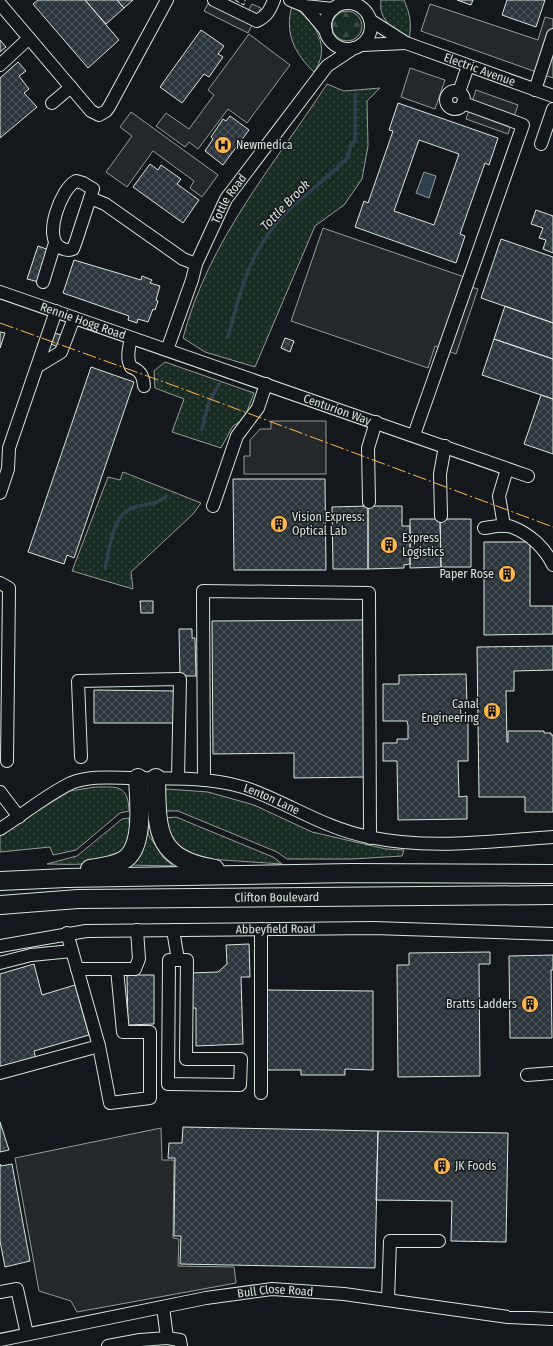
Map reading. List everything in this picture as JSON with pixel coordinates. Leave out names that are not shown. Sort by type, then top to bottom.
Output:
[{"type":"highway","points":[[6,880],[108,866],[129,856],[136,847],[138,838],[140,805],[138,778]]},
{"type":"highway","points":[[156,778],[157,814],[163,840],[169,850],[177,857],[196,866],[284,875]]},
{"type":"highway","name":"Clifton Boulevard","points":[[6,880],[284,875],[550,874]]},
{"type":"highway","name":"Clifton Boulevard","points":[[0,905],[78,899],[550,896]]},
{"type":"street","points":[[2,0],[0,3],[28,38],[91,111],[99,114],[106,111],[109,107],[167,0]]},
{"type":"street","points":[[214,0],[257,21],[264,18],[270,11],[274,0]]},
{"type":"street","points":[[290,0],[305,6],[355,5],[364,10],[369,18]]},
{"type":"street","points":[[305,6],[326,33],[331,42],[339,48],[358,46],[369,35],[368,0]]},
{"type":"street","points":[[327,66],[328,50],[326,20],[339,5]]},
{"type":"street","name":"Electric Avenue","points":[[369,18],[406,43],[553,96]]},
{"type":"street","points":[[535,90],[553,35]]},
{"type":"street","points":[[0,65],[28,38]]},
{"type":"street","name":"Electric Avenue","points":[[358,46],[406,43]]},
{"type":"street","name":"Tottle Road","points":[[167,350],[192,280],[196,264],[226,199],[327,66],[358,46]]},
{"type":"street","points":[[414,435],[523,125],[461,98],[468,66]]},
{"type":"street","points":[[52,103],[71,87]]},
{"type":"street","points":[[541,144],[553,109]]},
{"type":"street","points":[[43,282],[54,243],[52,228],[64,193],[71,184],[76,181],[83,183],[93,189],[73,249],[64,250],[54,243]]},
{"type":"street","points":[[90,198],[105,204],[183,259],[196,264]]},
{"type":"street","name":"Rennie Hogg Road","points":[[0,292],[167,350]]},
{"type":"street","points":[[0,493],[8,469],[9,448],[56,311]]},
{"type":"street","points":[[38,366],[61,352],[74,318]]},
{"type":"street","points":[[131,338],[128,354],[129,364],[131,367],[139,370],[143,378],[144,386]]},
{"type":"street","name":"Centurion Way","points":[[167,350],[528,476]]},
{"type":"street","points":[[214,506],[237,436],[258,408],[266,384]]},
{"type":"street","points":[[369,502],[368,448],[376,422]]},
{"type":"street","points":[[441,516],[440,474],[445,446]]},
{"type":"street","points":[[504,526],[499,492],[507,469]]},
{"type":"street","points":[[484,528],[504,526],[512,527],[539,543],[548,554],[553,565]]},
{"type":"street","points":[[0,583],[9,588],[7,761]]},
{"type":"street","points":[[204,780],[203,591],[369,593],[370,838]]},
{"type":"street","points":[[81,757],[78,681],[180,679],[178,778]]},
{"type":"street","name":"Lenton Lane","points":[[0,829],[53,793],[72,783],[89,778],[178,778],[228,784],[254,791],[334,828],[370,838],[416,843],[444,844],[553,837]]},
{"type":"street","points":[[0,792],[18,817]]},
{"type":"street","name":"Abbeyfield Road","points":[[0,946],[67,933],[86,931],[374,928],[553,934]]},
{"type":"street","points":[[261,929],[261,1093]]},
{"type":"street","points":[[77,969],[135,969],[138,959],[137,930]]},
{"type":"street","points":[[173,930],[178,960]]},
{"type":"street","points":[[67,933],[99,1046],[110,1103],[150,1098],[150,1032],[123,1032],[118,969]]},
{"type":"street","points":[[0,963],[31,955],[72,951]]},
{"type":"street","points":[[169,960],[178,960],[187,960],[186,1059],[240,1059],[240,1085],[168,1084],[169,960]]},
{"type":"street","points":[[0,1073],[99,1046]]},
{"type":"street","points":[[527,1075],[553,1073]]},
{"type":"street","points":[[388,1300],[390,1241],[439,1242]]},
{"type":"street","points":[[0,1292],[17,1289],[27,1334]]},
{"type":"street","name":"Bull Close Road","points":[[0,1340],[228,1294],[272,1289],[344,1294],[501,1316],[553,1319]]},
{"type":"street","points":[[163,1307],[167,1338]]},
{"type":"street","points":[[108,1346],[140,1340],[167,1338],[180,1340],[180,1346]]},
{"type":"green space","points":[[381,0],[404,0],[410,19],[409,39],[388,24],[382,13]]},
{"type":"green space","points":[[292,6],[308,19],[314,27],[321,44],[319,63],[314,72],[301,58],[290,34],[289,25]]},
{"type":"green space","points":[[347,11],[357,16],[362,26],[357,36],[347,41],[337,36],[332,26],[337,16]]},
{"type":"green space","points":[[327,84],[344,91],[380,88],[367,101],[368,146],[362,179],[344,205],[315,226],[255,367],[205,352],[183,338],[194,303],[209,269],[244,205]]},
{"type":"green space","points":[[165,362],[254,393],[244,419],[233,426],[221,448],[172,432],[184,399],[155,388],[154,371]]},
{"type":"green space","points":[[123,472],[201,503],[193,514],[131,572],[133,589],[72,571],[108,477],[120,480]]},
{"type":"green space","points":[[95,787],[115,787],[120,789],[126,796],[129,811],[120,813],[76,850],[53,855],[50,847],[0,852],[0,834],[70,791]]},
{"type":"green space","points":[[167,789],[208,792],[254,805],[312,832],[386,849],[404,850],[402,856],[352,859],[287,859],[277,852],[178,811],[160,811],[162,793]]},
{"type":"green space","points":[[176,817],[273,857],[282,864],[193,858],[172,848],[165,818]]},
{"type":"green space","points":[[129,818],[130,838],[123,849],[115,856],[93,863],[47,864],[77,856],[122,819]]},
{"type":"green space","points":[[148,818],[148,834],[163,857],[173,866],[127,865]]},
{"type":"shaded area","points":[[210,0],[248,11],[252,4],[261,8],[248,33],[204,11]]},
{"type":"shaded area","points":[[430,4],[538,40],[545,17],[553,19],[553,78],[421,31]]},
{"type":"shaded area","points":[[249,34],[290,65],[247,123],[228,109],[198,149],[189,142],[185,147],[156,126],[166,113],[189,129],[214,95],[208,90]]},
{"type":"shaded area","points":[[410,68],[445,80],[435,109],[401,97]]},
{"type":"shaded area","points":[[476,90],[518,105],[508,134],[466,119]]},
{"type":"shaded area","points":[[131,112],[218,175],[202,197],[190,188],[194,181],[153,151],[127,187],[106,172],[132,136],[120,127]]},
{"type":"shaded area","points":[[323,228],[473,280],[471,287],[478,289],[456,354],[435,346],[428,368],[291,321]]},
{"type":"shaded area","points":[[271,421],[326,421],[326,474],[244,474],[244,456],[250,456],[250,440],[260,429],[271,429]]},
{"type":"shaded area","points":[[161,1128],[162,1160],[174,1160],[173,1238],[179,1239],[178,1266],[234,1267],[236,1283],[77,1312],[71,1301],[39,1291],[15,1158]]},
{"type":"water","points":[[424,172],[436,176],[429,198],[416,193]]},
{"type":"building","points":[[38,0],[85,0],[119,40],[88,68],[33,4]]},
{"type":"building","points":[[85,0],[117,0],[124,8],[106,24]]},
{"type":"building","points":[[117,0],[133,0],[124,8]]},
{"type":"building","points":[[457,0],[473,0],[471,5]]},
{"type":"building","points":[[507,0],[545,0],[536,27],[502,15]]},
{"type":"building","points":[[201,30],[224,46],[218,54],[223,57],[209,77],[204,74],[182,103],[160,87]]},
{"type":"building","points":[[0,40],[6,47],[0,52]]},
{"type":"building","points":[[18,62],[26,71],[19,76],[29,89],[24,93],[37,107],[0,138],[0,78]]},
{"type":"building","points":[[398,103],[498,138],[489,165],[485,163],[460,234],[465,236],[456,263],[355,227],[364,201],[368,203],[393,131],[389,130]],"holes":[[[419,140],[459,154],[434,225],[394,211]]]},
{"type":"building","name":"Newmedica","points":[[230,116],[249,130],[223,165],[205,151],[213,139],[211,137],[223,119],[226,121]]},
{"type":"building","points":[[150,164],[158,170],[161,165],[181,179],[177,184],[199,200],[183,223],[133,187]]},
{"type":"building","points":[[536,210],[553,216],[553,253],[543,249],[546,240],[539,238],[543,228],[531,224]]},
{"type":"building","points":[[501,239],[553,257],[553,323],[481,298]]},
{"type":"building","points":[[38,246],[49,250],[39,282],[27,279]]},
{"type":"building","points":[[74,260],[141,280],[142,276],[152,280],[150,283],[160,286],[155,310],[153,309],[148,322],[138,319],[137,323],[128,320],[129,316],[63,293]]},
{"type":"building","points":[[505,306],[553,323],[553,359],[494,339]]},
{"type":"building","points":[[0,332],[5,333],[0,348]]},
{"type":"building","points":[[54,333],[62,335],[58,347],[51,344]]},
{"type":"building","points":[[285,338],[294,341],[290,352],[281,348]]},
{"type":"building","points":[[494,339],[553,359],[553,399],[482,375]]},
{"type":"building","points":[[91,367],[134,382],[74,558],[67,555],[64,564],[28,552]]},
{"type":"building","points":[[541,395],[553,399],[553,454],[524,444]]},
{"type":"building","name":"Vision Express: Optical Lab","points":[[233,479],[325,479],[326,570],[234,570]]},
{"type":"building","name":"Express Logistics","points":[[368,506],[402,506],[402,526],[410,526],[410,564],[404,565],[404,568],[368,569]]},
{"type":"building","points":[[368,506],[368,569],[333,569],[332,507]]},
{"type":"building","points":[[410,519],[440,519],[441,567],[410,568]]},
{"type":"building","name":"Paper Rose","points":[[440,519],[471,519],[471,567],[441,567]]},
{"type":"building","name":"Paper Rose","points":[[484,542],[530,542],[530,606],[553,606],[553,634],[484,635]]},
{"type":"building","points":[[140,601],[153,601],[153,613],[141,613]]},
{"type":"building","points":[[363,620],[364,777],[294,778],[294,753],[213,754],[212,621]]},
{"type":"building","points":[[179,629],[192,629],[192,638],[195,638],[196,676],[180,676]]},
{"type":"building","name":"Canal Engineering","points":[[553,646],[553,670],[514,671],[514,691],[506,691],[507,742],[508,731],[544,731],[544,733],[551,733],[551,735],[553,735],[553,812],[525,812],[525,797],[479,797],[477,647]]},
{"type":"building","points":[[466,674],[467,704],[460,704],[461,716],[468,716],[468,761],[458,761],[459,797],[467,796],[467,819],[398,820],[397,761],[383,761],[383,743],[397,743],[397,739],[408,739],[408,725],[407,721],[383,721],[383,684],[399,684],[399,675]]},
{"type":"building","points":[[94,690],[175,691],[175,723],[94,723]]},
{"type":"building","points":[[249,944],[250,977],[241,977],[243,1044],[196,1046],[196,1008],[190,1008],[189,973],[218,972],[227,964],[226,945]]},
{"type":"building","points":[[490,952],[490,964],[479,964],[480,1076],[398,1077],[397,965],[409,965],[409,953]]},
{"type":"building","name":"Bratts Ladders","points":[[553,955],[553,970],[551,970],[552,1038],[510,1038],[509,956]]},
{"type":"building","points":[[34,964],[42,995],[75,985],[89,1035],[34,1051],[36,1060],[0,1070],[0,974]]},
{"type":"building","points":[[127,975],[154,975],[154,1024],[128,1025]]},
{"type":"building","points":[[265,990],[373,991],[373,1070],[345,1069],[345,1075],[301,1075],[301,1070],[265,1070]]},
{"type":"building","points":[[0,1122],[9,1150],[0,1152]]},
{"type":"building","points":[[183,1127],[378,1131],[375,1268],[180,1264],[181,1236],[174,1236],[175,1158],[168,1158],[169,1143],[182,1143]]},
{"type":"building","name":"JK Foods","points":[[378,1131],[508,1133],[506,1242],[451,1241],[452,1201],[376,1200]]},
{"type":"building","points":[[0,1164],[1,1166],[12,1164],[30,1261],[5,1267],[0,1241]]},
{"type":"waterway","name":"Tottle Brook","points":[[228,337],[239,296],[254,258],[261,245],[277,222],[296,203],[339,167],[348,157],[351,145],[355,141],[355,94]]},
{"type":"waterway","name":"Tottle Brook","points":[[202,429],[209,402],[219,384]]},
{"type":"waterway","name":"Tottle Brook","points":[[105,568],[113,532],[121,516],[135,507],[155,503],[166,496]]},
{"type":"fence","points":[[235,0],[244,5],[245,0]]},
{"type":"power","points":[[0,323],[175,386],[553,527]]},
{"type":"place","name":"Newmedica","points":[[223,145]]},
{"type":"place","name":"Vision Express: Optical Lab","points":[[279,524]]},
{"type":"place","name":"Express Logistics","points":[[389,545]]},
{"type":"place","name":"Paper Rose","points":[[507,574]]},
{"type":"place","name":"Canal Engineering","points":[[492,711]]},
{"type":"place","name":"Bratts Ladders","points":[[530,1004]]},
{"type":"place","name":"JK Foods","points":[[442,1166]]}]
